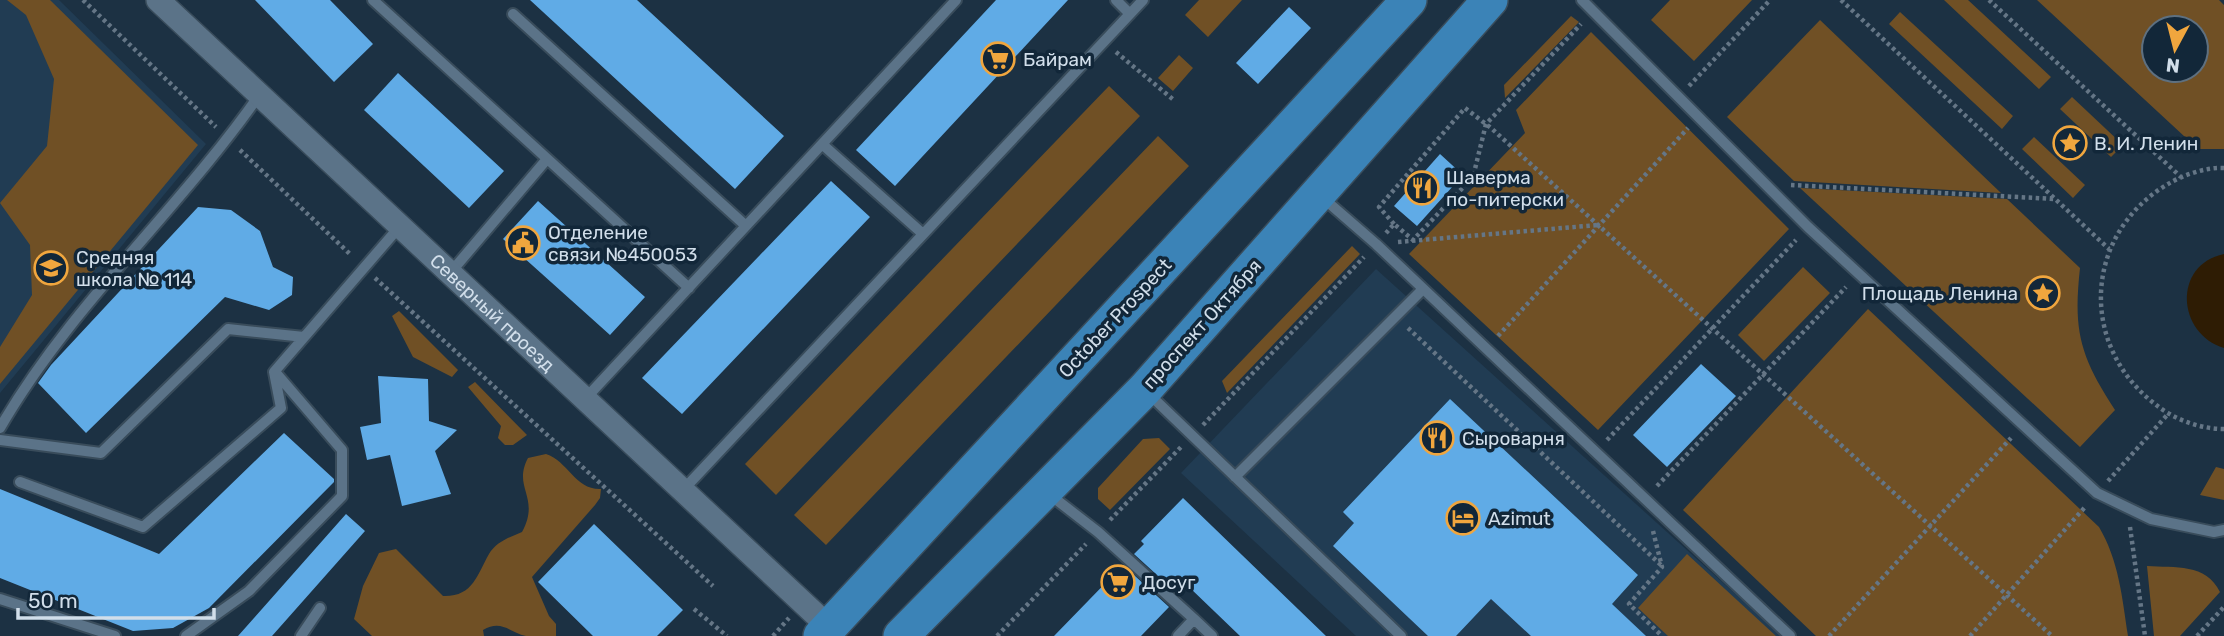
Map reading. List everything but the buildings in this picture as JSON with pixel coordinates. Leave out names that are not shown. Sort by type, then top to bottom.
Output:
[{"type":"main road","name":"October Prospect","points":[[825,631],[1409,0]]},
{"type":"main road","name":"проспект Октября","points":[[901,636],[1144,389],[1490,0]]},
{"type":"street","name":"Северный проезд","points":[[158,0],[684,488],[825,631]]},
{"type":"lane","points":[[373,0],[689,288]]},
{"type":"lane","points":[[586,398],[957,0]]},
{"type":"lane","points":[[1116,0],[1130,14]]},
{"type":"lane","points":[[684,488],[1143,0]]},
{"type":"lane","points":[[1582,0],[1808,227],[2097,494],[2151,519],[2214,531],[2224,530]]},
{"type":"lane","points":[[513,14],[746,226]]},
{"type":"lane","points":[[0,428],[26,383],[61,334],[229,139],[260,94]]},
{"type":"lane","points":[[822,144],[923,234]]},
{"type":"lane","points":[[451,272],[547,159]]},
{"type":"lane","points":[[1318,194],[1376,244],[1790,636]]},
{"type":"lane","points":[[274,372],[401,225]]},
{"type":"lane","points":[[1236,477],[1423,289]]},
{"type":"lane","points":[[0,440],[101,453],[228,328],[304,337]]},
{"type":"lane","points":[[20,482],[143,527],[281,408],[274,372]]},
{"type":"lane","points":[[186,636],[249,591],[342,496],[342,450],[274,372]]},
{"type":"lane","points":[[1144,389],[1401,636]]},
{"type":"lane","points":[[1044,490],[1098,532],[1212,636]]},
{"type":"lane","points":[[0,599],[115,636]]},
{"type":"lane","points":[[301,636],[320,608]]},
{"type":"lane","points":[[1178,636],[1194,619]]},
{"type":"path","points":[[83,0],[364,268],[713,586]]},
{"type":"path","points":[[1679,97],[1770,0]]},
{"type":"path","points":[[1841,0],[2109,249]]},
{"type":"path","points":[[1989,0],[2181,177]]},
{"type":"path","points":[[1413,240],[1473,177],[1486,124],[1593,11]]},
{"type":"path","points":[[1104,42],[1175,101]]},
{"type":"path","points":[[1413,240],[1379,207],[1465,108],[1599,225],[2052,636]]},
{"type":"path","points":[[1485,349],[1698,117]]},
{"type":"path","points":[[2224,168],[2181,177],[2143,202],[2127,219],[2109,249],[2100,286],[2102,324],[2115,360],[2137,391],[2168,414],[2210,429],[2224,429]]},
{"type":"path","points":[[1765,184],[2056,199]]},
{"type":"path","points":[[1376,244],[1394,224]]},
{"type":"path","points":[[1376,244],[1599,225]]},
{"type":"path","points":[[1595,452],[1808,227]]},
{"type":"path","points":[[1662,567],[1645,499],[1858,273]]},
{"type":"path","points":[[1395,317],[1662,567]]},
{"type":"path","points":[[1970,636],[2168,414]]},
{"type":"path","points":[[1829,636],[2022,426]]},
{"type":"path","points":[[2127,509],[2145,636]]},
{"type":"path","points":[[1662,567],[1629,604],[1662,636]]},
{"type":"path","points":[[2197,636],[2224,607]]},
{"type":"path","points":[[694,609],[727,636]]},
{"type":"shaded area","name":"Средняя школа № 114","points":[[0,0],[59,0],[206,144],[0,393]]},
{"type":"shaded area","name":"Средняя школа № 114","points":[[7,0],[50,0],[198,145],[0,384],[0,347],[32,295],[30,245],[0,203],[47,146],[54,79],[26,15]]},
{"type":"shaded area","points":[[1199,0],[1242,0],[1208,37],[1185,15]]},
{"type":"shaded area","points":[[1670,0],[1752,0],[1694,61],[1651,20]]},
{"type":"shaded area","points":[[1944,0],[1968,0],[2051,77],[2039,89]]},
{"type":"shaded area","points":[[2037,0],[2219,0],[2224,5],[2224,149],[2198,149]]},
{"type":"shaded area","points":[[1900,12],[2013,116],[2002,129],[1889,24]]},
{"type":"shaded area","points":[[1571,16],[1579,22],[1505,98],[1504,85]]},
{"type":"shaded area","points":[[1820,20],[2001,193],[1794,181],[1727,117]]},
{"type":"shaded area","points":[[1591,32],[1789,229],[1598,430],[1409,254],[1525,133],[1516,110]]},
{"type":"shaded area","points":[[1179,55],[1193,68],[1173,91],[1158,78]]},
{"type":"shaded area","points":[[1109,86],[1140,116],[776,495],[745,464]]},
{"type":"shaded area","points":[[2072,97],[2123,145],[2111,157],[2060,109]]},
{"type":"shaded area","points":[[1158,136],[1189,166],[826,545],[794,515]]},
{"type":"shaded area","points":[[2034,137],[2085,185],[2073,198],[2022,149]]},
{"type":"shaded area","points":[[1800,188],[2007,199],[2080,268],[2078,309],[2082,342],[2094,374],[2115,410],[2080,447]]},
{"type":"shaded area","points":[[1352,246],[1360,254],[1227,393],[1222,381]]},
{"type":"shaded area","points":[[2224,254],[2224,348],[2208,340],[2197,329],[2187,300],[2195,271],[2207,261]]},
{"type":"shaded area","points":[[1803,267],[1830,293],[1764,361],[1738,335]]},
{"type":"shaded area","points":[[1376,269],[1782,636],[1356,636],[1181,473]]},
{"type":"shaded area","points":[[1868,309],[2099,527],[2115,566],[2128,636],[1816,636],[1683,510]]},
{"type":"shaded area","points":[[399,311],[458,370],[452,377],[413,357],[392,316]]},
{"type":"shaded area","points":[[475,382],[527,435],[513,445],[505,445],[498,438],[501,426],[468,387]]},
{"type":"shaded area","points":[[1159,438],[1170,449],[1110,510],[1098,499],[1098,488],[1143,439]]},
{"type":"shaded area","points":[[546,454],[585,485],[601,489],[600,498],[595,505],[532,577],[549,616],[556,624],[556,636],[526,636],[495,626],[483,630],[484,636],[372,636],[354,619],[363,586],[379,553],[396,549],[443,596],[468,589],[495,546],[522,532],[529,510],[524,468],[528,458]]},
{"type":"shaded area","points":[[2216,467],[2224,469],[2224,500],[2200,495]]},
{"type":"shaded area","points":[[1687,554],[1776,636],[1668,636],[1638,608]]},
{"type":"shaded area","points":[[2147,566],[2179,567],[2198,572],[2207,576],[2220,592],[2180,636],[2154,636]]},
{"type":"place","name":"Байрам","points":[[998,59]]},
{"type":"place","name":"В. И. Ленин","points":[[2070,143]]},
{"type":"place","name":"Шаверма по-питерски","points":[[1422,188]]},
{"type":"place","name":"Отделение связи №450053","points":[[523,243]]},
{"type":"place","name":"Средняя школа № 114","points":[[51,268]]},
{"type":"place","name":"Площадь Ленина","points":[[2043,293]]},
{"type":"place","name":"Сыроварня","points":[[1437,438]]},
{"type":"place","name":"Azimut","points":[[1463,518]]},
{"type":"place","name":"Досуг","points":[[1118,582]]}]
